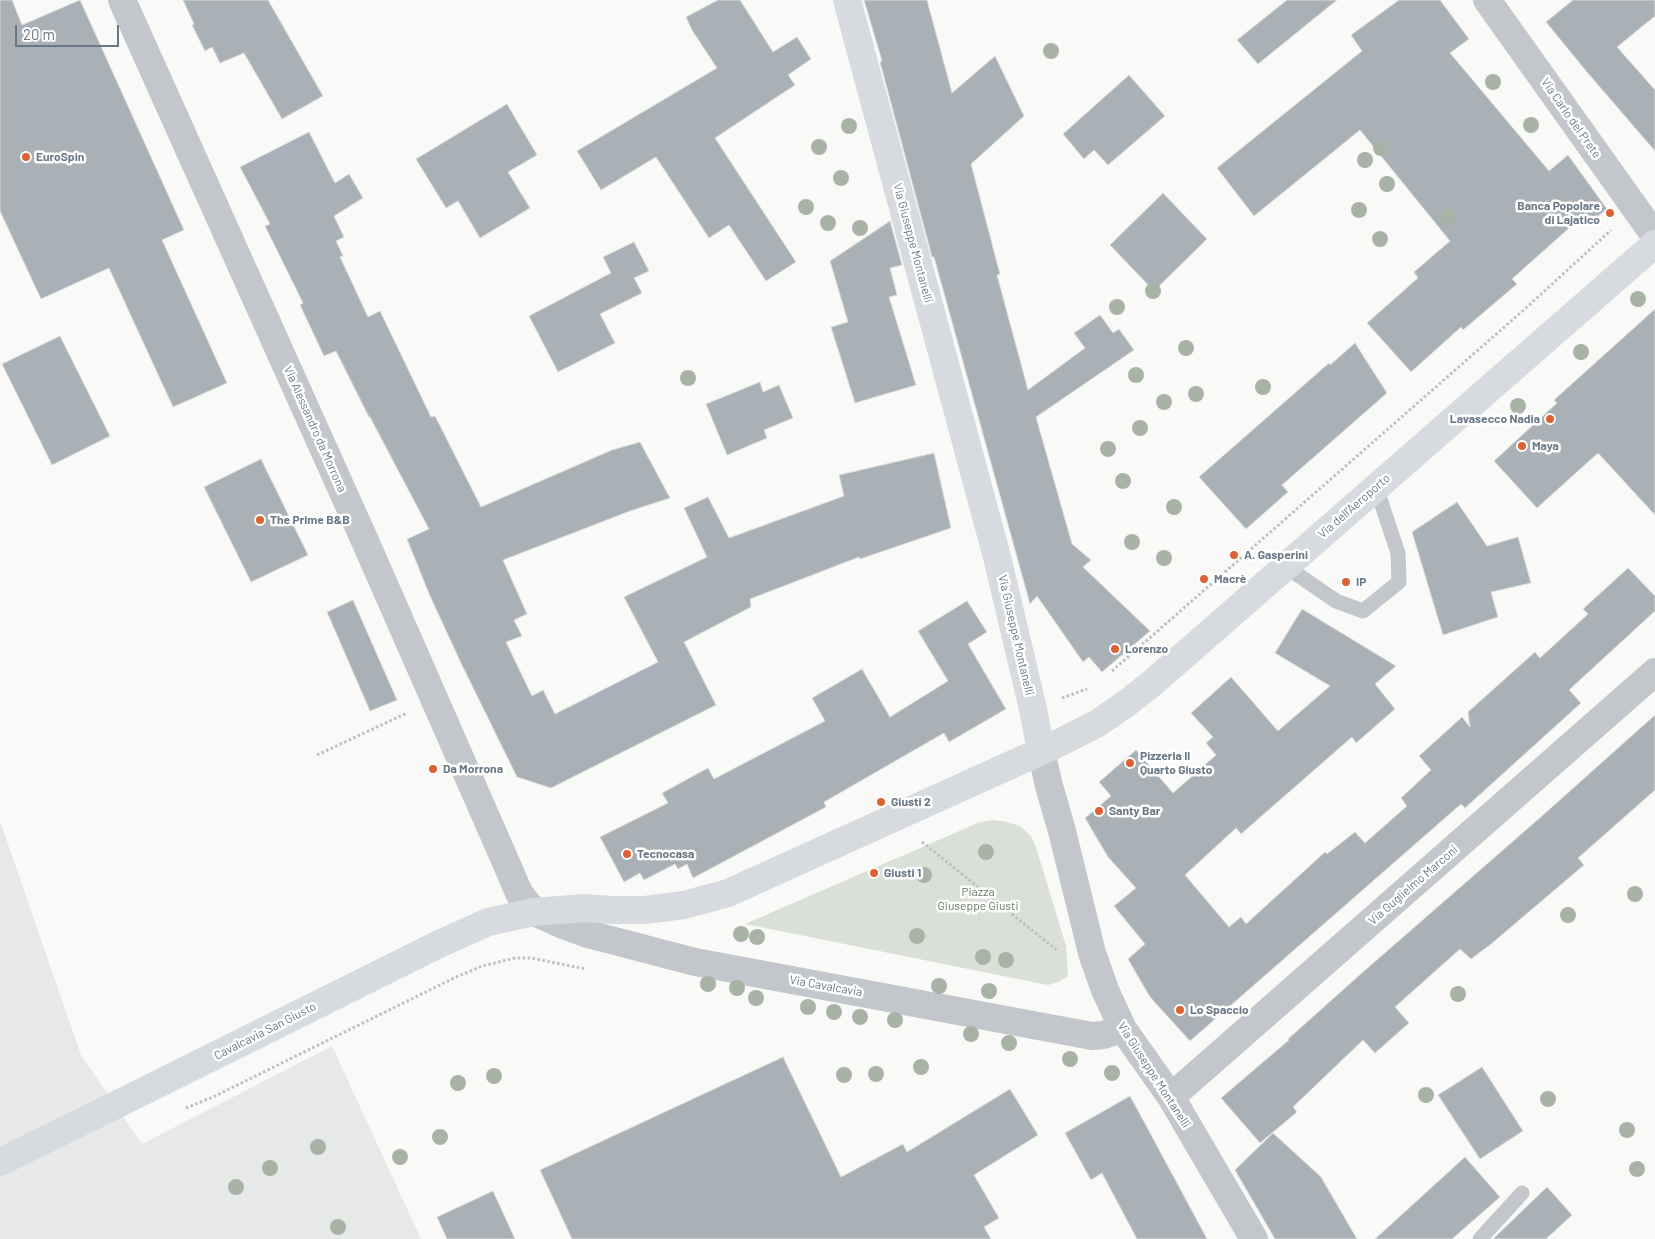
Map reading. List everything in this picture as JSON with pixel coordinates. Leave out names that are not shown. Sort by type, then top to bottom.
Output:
[{"type":"street","name":"Via Alessandro da Morrona","points":[[122,0],[369,550],[519,893],[534,912]]},
{"type":"street","name":"Via Giuseppe Montanelli","points":[[847,0],[997,557],[1034,709],[1048,786],[1062,831],[1092,953],[1105,990],[1123,1029],[1171,1097],[1254,1239]]},
{"type":"street","name":"Via Carlo del Prete","points":[[1487,0],[1655,236]]},
{"type":"street","name":"Via dell'Aeroporto","points":[[1041,751],[1098,723],[1127,704],[1655,244]]},
{"type":"street","name":"Via Guglielmo Marconi","points":[[1171,1097],[1655,672]]},
{"type":"street","points":[[534,912],[584,908],[645,910],[684,905],[728,893],[1041,751]]},
{"type":"street","name":"Via Cavalcavia","points":[[534,912],[588,934],[696,962],[1092,1036],[1123,1029]]},
{"type":"street","name":"Cavalcavia San Giusto","points":[[0,1162],[437,945],[488,922],[534,912]]},
{"type":"lane","points":[[1285,566],[1336,601],[1363,611],[1399,582],[1398,553],[1376,486]]},
{"type":"lane","points":[[1480,1239],[1522,1193]]},
{"type":"path","points":[[1110,673],[1526,308],[1616,226]]},
{"type":"path","points":[[1062,698],[1073,696],[1093,686]]},
{"type":"path","points":[[317,755],[410,712]]},
{"type":"path","points":[[922,842],[1061,953]]},
{"type":"path","points":[[179,1111],[212,1097],[482,966],[515,958],[531,958],[594,970]]},
{"type":"shaded area","points":[[0,821],[81,1055],[142,1144],[332,1046],[421,1239],[0,1239]]},
{"type":"green space","name":"Piazza Giuseppe Giusti","points":[[993,820],[1020,826],[1031,836],[1036,847],[1066,946],[1068,976],[1059,982],[1048,985],[745,924],[980,822]]},
{"type":"building","points":[[0,0],[12,0],[22,25],[80,0],[184,230],[162,240],[227,383],[173,407],[109,268],[41,299],[0,211]]},
{"type":"building","points":[[183,0],[268,0],[323,96],[282,119],[244,53],[220,63],[212,47],[205,51],[192,25],[194,24]]},
{"type":"building","points":[[718,0],[740,0],[773,52],[797,37],[811,59],[788,75],[795,85],[715,138],[796,262],[766,281],[729,225],[709,238],[656,157],[601,190],[577,151],[717,68],[692,30],[686,17]]},
{"type":"building","points":[[864,0],[927,0],[952,93],[995,56],[1024,116],[971,164],[1000,274],[997,275],[1028,390],[1085,348],[1074,333],[1100,315],[1113,333],[1119,329],[1134,350],[1036,417],[1072,544],[1091,560],[1083,567],[1150,631],[1102,672],[1089,657],[1083,662],[1037,596],[1030,604],[934,257],[932,257],[880,62],[882,61]]},
{"type":"building","points":[[1287,0],[1337,0],[1258,64],[1237,40]]},
{"type":"building","points":[[1399,0],[1440,0],[1469,39],[1450,53],[1549,171],[1568,155],[1607,209],[1584,227],[1577,221],[1512,279],[1517,284],[1463,330],[1461,327],[1411,372],[1367,323],[1418,278],[1414,272],[1450,241],[1360,130],[1254,216],[1217,168],[1362,51],[1351,35]]},
{"type":"building","points":[[1573,0],[1655,0],[1655,16],[1617,47],[1655,90],[1655,151],[1546,22]]},
{"type":"building","points":[[1129,75],[1165,116],[1108,165],[1094,150],[1084,159],[1063,134]]},
{"type":"building","points":[[507,104],[537,155],[508,172],[530,208],[480,238],[458,201],[446,208],[416,159]]},
{"type":"building","points":[[309,132],[335,183],[349,174],[363,198],[334,216],[344,237],[336,241],[343,256],[340,257],[368,317],[380,311],[431,417],[435,416],[481,507],[612,450],[640,442],[670,498],[630,511],[503,560],[527,614],[514,620],[522,636],[506,642],[532,696],[543,690],[555,714],[658,662],[624,597],[707,557],[684,508],[708,497],[729,538],[844,496],[839,475],[934,453],[951,528],[860,559],[859,557],[750,599],[751,607],[684,642],[716,705],[551,788],[517,777],[430,596],[407,539],[429,529],[336,351],[324,356],[300,305],[303,303],[265,226],[270,224],[240,167]]},
{"type":"building","points":[[1163,193],[1207,239],[1154,291],[1110,245]]},
{"type":"building","points":[[890,221],[902,265],[890,268],[897,295],[889,297],[916,385],[855,403],[831,327],[848,322],[830,261]]},
{"type":"building","points":[[634,242],[649,271],[634,278],[642,293],[600,314],[615,343],[558,372],[529,316],[611,273],[603,257]]},
{"type":"building","points":[[1655,309],[1655,515],[1598,453],[1537,508],[1494,461],[1557,403],[1554,400]]},
{"type":"building","points":[[60,336],[110,436],[52,465],[2,364]]},
{"type":"building","points":[[1355,343],[1387,393],[1282,485],[1288,492],[1246,529],[1199,477],[1329,363],[1330,365]]},
{"type":"building","points":[[760,382],[763,392],[779,385],[793,418],[764,430],[767,438],[727,455],[706,404]]},
{"type":"building","points":[[261,459],[308,555],[251,582],[204,487]]},
{"type":"building","points":[[1457,502],[1487,546],[1518,537],[1531,583],[1491,592],[1498,617],[1443,635],[1412,532]]},
{"type":"building","points":[[1628,568],[1655,596],[1655,611],[1569,690],[1581,703],[1465,808],[1461,804],[1190,1041],[1150,997],[1128,959],[1145,944],[1114,906],[1136,888],[1108,857],[1085,818],[1111,796],[1099,782],[1136,750],[1173,793],[1216,755],[1206,743],[1213,737],[1191,713],[1231,677],[1278,731],[1330,686],[1275,653],[1302,609],[1396,666],[1375,684],[1395,709],[1356,743],[1352,737],[1241,834],[1236,828],[1185,875],[1229,927],[1241,917],[1246,924],[1325,852],[1327,854],[1355,832],[1365,843],[1407,806],[1401,798],[1431,770],[1419,756],[1462,717],[1470,727],[1468,712],[1535,652],[1540,658],[1588,614],[1583,609]]},
{"type":"building","points":[[353,600],[397,700],[370,711],[327,612]]},
{"type":"building","points":[[967,601],[987,632],[968,644],[1006,709],[949,742],[944,733],[824,802],[826,807],[693,878],[687,864],[678,869],[675,864],[644,880],[640,873],[624,882],[600,837],[668,803],[662,793],[708,768],[714,779],[825,721],[812,698],[862,669],[890,717],[948,681],[918,631]]},
{"type":"building","points":[[1655,715],[1655,790],[1578,858],[1584,865],[1491,944],[1471,959],[1460,949],[1395,1007],[1409,1023],[1375,1053],[1363,1040],[1293,1107],[1297,1112],[1260,1143],[1221,1098],[1289,1040],[1363,972]]},
{"type":"building","points":[[783,1057],[841,1177],[903,1144],[907,1152],[1010,1089],[1038,1135],[974,1175],[999,1218],[984,1227],[991,1239],[572,1239],[540,1170]]},
{"type":"building","points":[[1482,1067],[1523,1131],[1480,1159],[1438,1095]]},
{"type":"building","points":[[1130,1096],[1207,1239],[1137,1239],[1102,1173],[1091,1180],[1065,1133]]},
{"type":"building","points":[[1273,1133],[1321,1177],[1357,1239],[1275,1239],[1235,1170]]},
{"type":"building","points":[[1465,1157],[1500,1197],[1452,1239],[1375,1239]]},
{"type":"building","points":[[1547,1187],[1572,1215],[1546,1239],[1493,1239]]},
{"type":"building","points":[[493,1191],[515,1239],[447,1239],[437,1217]]},
{"type":"place","name":"EuroSpin","points":[[26,157]]},
{"type":"place","name":"Banca Popolare di Lajatico","points":[[1610,213]]},
{"type":"place","name":"Lavasecco Nadia","points":[[1550,419]]},
{"type":"place","name":"Maya","points":[[1522,446]]},
{"type":"place","name":"The Prime B&B","points":[[260,520]]},
{"type":"place","name":"A. Gasperini","points":[[1234,555]]},
{"type":"place","name":"Macrè","points":[[1204,579]]},
{"type":"place","name":"IP","points":[[1346,582]]},
{"type":"place","name":"Lorenzo","points":[[1115,649]]},
{"type":"place","name":"Pizzeria Il Quarto Giusto","points":[[1130,763]]},
{"type":"place","name":"Da Morrona","points":[[433,769]]},
{"type":"place","name":"Giusti 2","points":[[881,802]]},
{"type":"place","name":"Santy Bar","points":[[1099,811]]},
{"type":"place","name":"Tecnocasa","points":[[627,854]]},
{"type":"place","name":"Giusti 1","points":[[874,873]]},
{"type":"place","name":"Lo Spaccio","points":[[1180,1010]]}]
